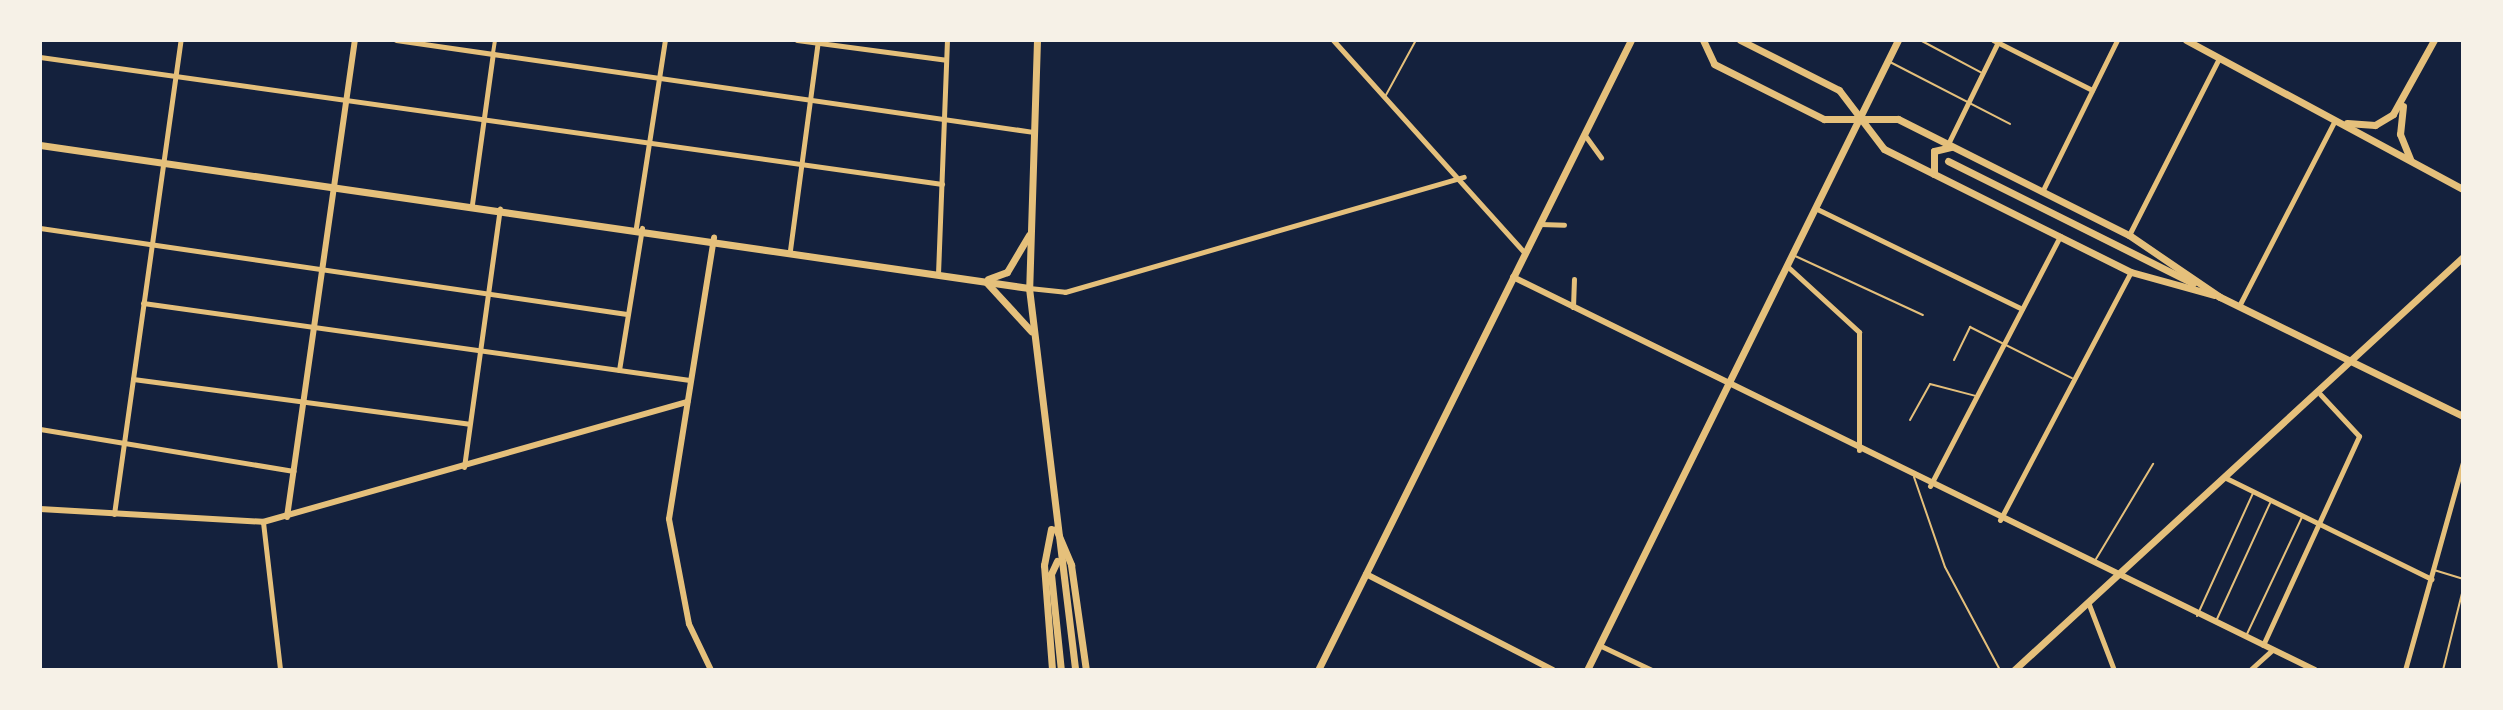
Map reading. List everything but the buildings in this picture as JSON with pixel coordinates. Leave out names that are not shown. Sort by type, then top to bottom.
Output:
[{"type":"main road","points":[[1037,40],[1029,288],[1057,561],[1051,574],[1061,670]]},
{"type":"main road","points":[[1318,670],[1631,40]]},
{"type":"main road","points":[[1740,40],[1839,90],[1884,149],[2131,272],[2220,297]]},
{"type":"main road","points":[[1587,670],[1898,40]]},
{"type":"main road","points":[[2186,40],[2463,189]]},
{"type":"main road","points":[[2415,163],[2400,134],[2404,100],[2434,40]]},
{"type":"main road","points":[[1707,41],[1714,64],[1824,119],[1898,119],[2129,235],[2220,297]]},
{"type":"main road","points":[[2323,113],[2375,125],[2404,100]]},
{"type":"main road","points":[[40,145],[714,238],[1029,288]]},
{"type":"main road","points":[[1934,174],[1934,151],[1950,145]]},
{"type":"main road","points":[[1948,161],[2463,416]]},
{"type":"main road","points":[[984,280],[1007,272],[1030,233]]},
{"type":"main road","points":[[2014,670],[2355,363],[2463,257]]},
{"type":"main road","points":[[984,280],[1034,335]]},
{"type":"main road","points":[[1052,670],[1044,565],[1053,519]]},
{"type":"main road","points":[[1053,519],[1071,565],[1086,670]]},
{"type":"main road","points":[[1057,561],[1065,572],[1075,670]]},
{"type":"street","points":[[114,516],[121,442],[133,379],[181,40]]},
{"type":"street","points":[[287,517],[355,40]]},
{"type":"street","points":[[396,40],[811,97],[1034,132]]},
{"type":"street","points":[[472,204],[495,40]]},
{"type":"street","points":[[619,370],[665,40]]},
{"type":"street","points":[[797,40],[946,60]]},
{"type":"street","points":[[938,274],[947,40]]},
{"type":"street","points":[[1333,40],[1464,177],[1525,253]]},
{"type":"street","points":[[2042,192],[2117,40]]},
{"type":"street","points":[[1950,145],[1996,41],[2092,90]]},
{"type":"street","points":[[790,250],[818,42]]},
{"type":"street","points":[[40,57],[942,184]]},
{"type":"street","points":[[2129,235],[2219,58]]},
{"type":"street","points":[[2239,306],[2335,120]]},
{"type":"street","points":[[1584,134],[1601,157]]},
{"type":"street","points":[[1029,288],[1065,292],[1464,177]]},
{"type":"street","points":[[464,467],[500,208]]},
{"type":"street","points":[[1815,208],[2022,309]]},
{"type":"street","points":[[1540,224],[1564,225]]},
{"type":"street","points":[[40,228],[627,314]]},
{"type":"street","points":[[1930,486],[2060,236]]},
{"type":"street","points":[[711,670],[689,624],[671,545],[672,477],[714,238]]},
{"type":"street","points":[[1787,266],[1859,332],[1859,450]]},
{"type":"street","points":[[2000,520],[2131,272]]},
{"type":"street","points":[[1513,277],[2114,578],[2315,670]]},
{"type":"street","points":[[1573,307],[1574,279]]},
{"type":"street","points":[[143,303],[690,380]]},
{"type":"street","points":[[133,379],[469,424]]},
{"type":"street","points":[[2263,646],[2359,436],[2320,394]]},
{"type":"street","points":[[40,509],[114,516],[263,522],[687,402]]},
{"type":"street","points":[[40,429],[121,442],[130,449],[294,471]]},
{"type":"street","points":[[2405,670],[2463,462]]},
{"type":"street","points":[[2226,478],[2431,579]]},
{"type":"street","points":[[263,522],[280,670]]},
{"type":"street","points":[[1366,574],[1553,670]]},
{"type":"street","points":[[2088,602],[2114,670]]},
{"type":"street","points":[[1599,645],[1652,670]]},
{"type":"street","points":[[2250,670],[2272,650]]},
{"type":"lane","points":[[1386,96],[1416,40]]},
{"type":"lane","points":[[1920,40],[1983,74]]},
{"type":"lane","points":[[1888,61],[2010,124]]},
{"type":"lane","points":[[1792,255],[1923,315]]},
{"type":"lane","points":[[1954,360],[1970,327],[2074,379]]},
{"type":"lane","points":[[1910,420],[1930,384],[1976,396]]},
{"type":"lane","points":[[2092,566],[2153,464]]},
{"type":"lane","points":[[1914,477],[1945,567],[2000,670]]},
{"type":"lane","points":[[2197,616],[2254,492]]},
{"type":"lane","points":[[2214,624],[2272,501]]},
{"type":"lane","points":[[2245,638],[2302,515]]},
{"type":"lane","points":[[2434,570],[2463,579]]},
{"type":"lane","points":[[2443,670],[2463,589]]}]
